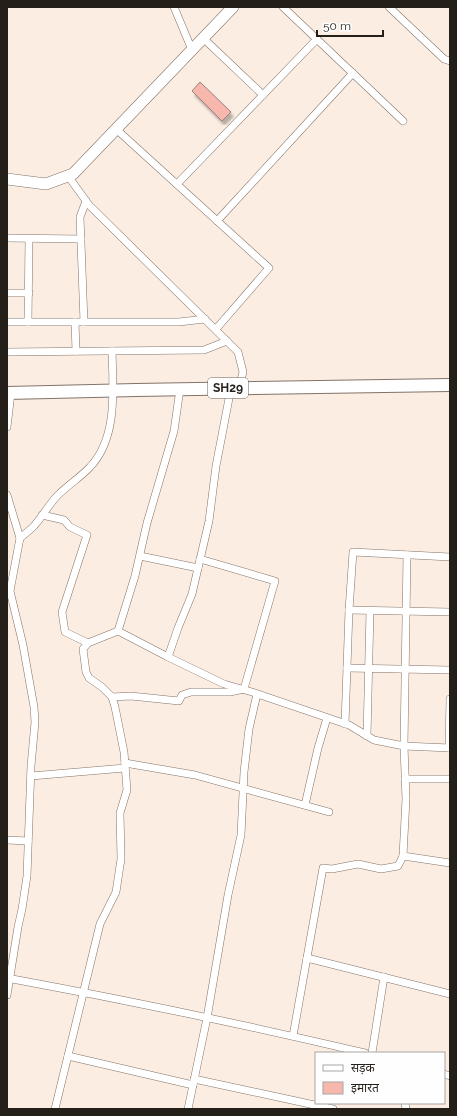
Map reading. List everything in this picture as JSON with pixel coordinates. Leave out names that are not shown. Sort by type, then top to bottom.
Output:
[{"type":"main road","name":"SH29","points":[[9,393],[450,385]]},
{"type":"street","points":[[174,7],[192,50]]},
{"type":"street","points":[[7,179],[46,184],[73,174],[233,7]]},
{"type":"street","points":[[283,7],[403,121]]},
{"type":"street","points":[[389,7],[444,58],[450,61]]},
{"type":"street","points":[[203,38],[263,95]]},
{"type":"street","points":[[177,184],[317,39]]},
{"type":"street","points":[[217,221],[353,74]]},
{"type":"street","points":[[116,129],[269,268],[216,329]]},
{"type":"street","points":[[68,176],[86,201],[238,352],[243,372],[235,388],[216,466],[209,521],[192,594],[168,657]]},
{"type":"street","points":[[84,322],[80,217],[86,201]]},
{"type":"street","points":[[7,238],[81,239]]},
{"type":"street","points":[[28,322],[29,238]]},
{"type":"street","points":[[7,293],[29,293]]},
{"type":"street","points":[[7,322],[179,322],[205,319]]},
{"type":"street","points":[[76,322],[76,351]]},
{"type":"street","points":[[7,352],[204,350],[227,341]]},
{"type":"street","points":[[20,538],[33,526],[51,502],[69,484],[90,467],[103,451],[109,433],[113,390],[112,351]]},
{"type":"street","points":[[118,631],[135,576],[147,523],[174,431],[180,389]]},
{"type":"street","points":[[7,427],[9,393]]},
{"type":"street","points":[[7,496],[20,538],[10,590],[23,645],[34,707],[35,722],[27,876],[7,995]]},
{"type":"street","points":[[42,514],[64,520],[70,527],[86,536],[62,612],[65,632],[88,643]]},
{"type":"street","points":[[345,724],[349,610],[353,552],[450,557]]},
{"type":"street","points":[[293,1036],[323,868],[332,869],[358,864],[381,869],[398,866],[403,856],[406,799],[404,746],[407,555]]},
{"type":"street","points":[[140,556],[198,568]]},
{"type":"street","points":[[200,559],[275,580],[244,689]]},
{"type":"street","points":[[349,610],[450,612]]},
{"type":"street","points":[[367,736],[370,611]]},
{"type":"street","points":[[56,1109],[100,924],[116,892],[121,858],[120,813],[127,790],[125,765],[116,707],[112,697],[102,687],[89,678],[86,672],[83,650],[88,643],[118,631],[224,684],[244,689],[345,724],[374,740],[404,746],[450,748],[450,700]]},
{"type":"street","points":[[347,668],[450,670]]},
{"type":"street","points":[[112,697],[131,696],[179,701],[182,695],[191,692],[230,692],[244,689]]},
{"type":"street","points":[[188,1109],[207,1018],[228,895],[241,835],[243,788],[249,730],[257,694]]},
{"type":"street","points":[[305,805],[318,748],[327,718]]},
{"type":"street","points":[[31,776],[125,765],[195,775],[329,812]]},
{"type":"street","points":[[405,779],[450,779]]},
{"type":"street","points":[[7,840],[28,841]]},
{"type":"street","points":[[403,856],[450,863]]},
{"type":"street","points":[[307,958],[450,994]]},
{"type":"street","points":[[372,1052],[384,977]]},
{"type":"street","points":[[9,979],[84,992],[293,1036],[361,1052]]},
{"type":"street","points":[[68,1056],[333,1109]]},
{"type":"building","points":[[200,82],[231,112],[222,121],[192,91]]}]
